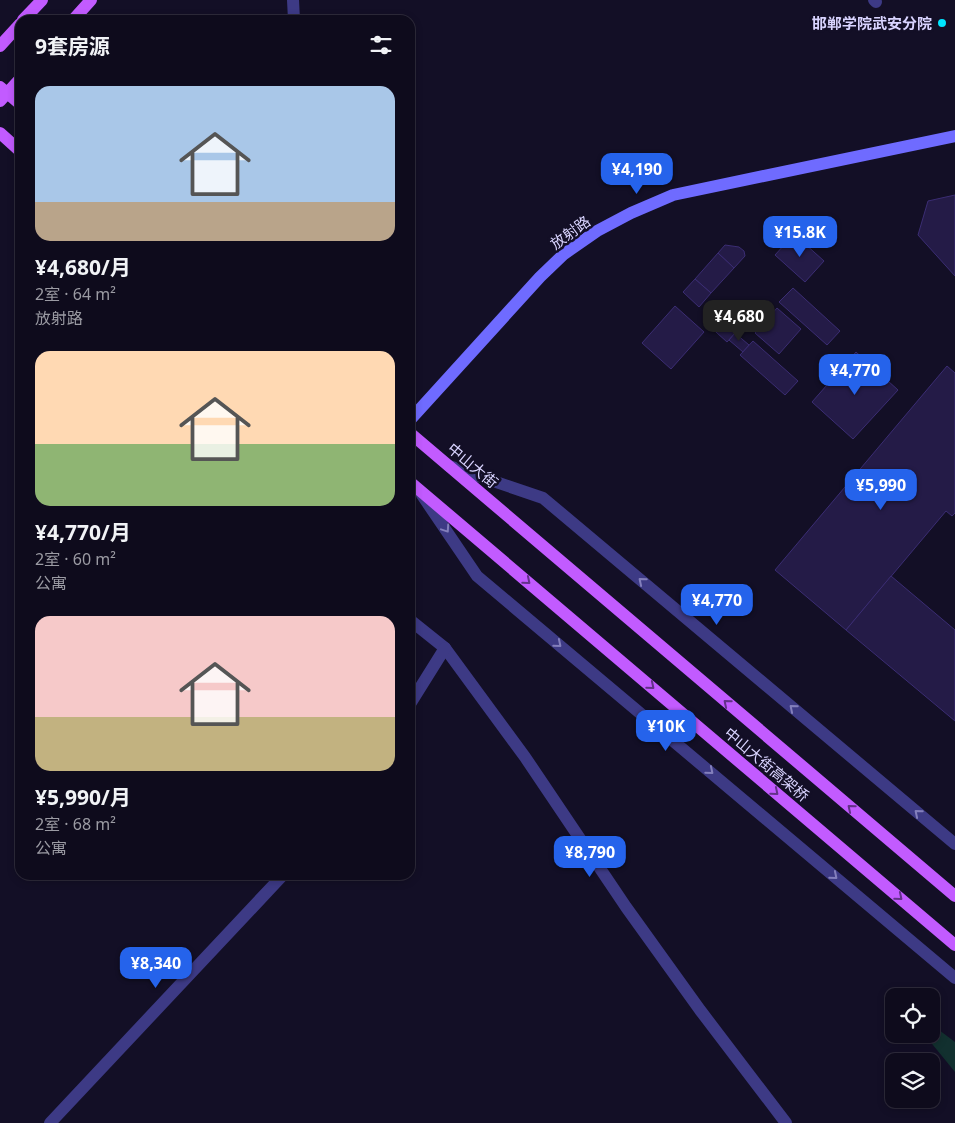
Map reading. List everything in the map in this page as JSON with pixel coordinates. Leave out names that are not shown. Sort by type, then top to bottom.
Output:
[{"type":"main road","points":[[28,15],[42,0]]},
{"type":"main road","points":[[78,15],[92,0]]},
{"type":"main road","points":[[0,46],[15,30]]},
{"type":"main road","points":[[15,83],[2,94],[15,101]]},
{"type":"main road","points":[[0,134],[15,147]]},
{"type":"main road","name":"中山大街","points":[[415,437],[515,522]]},
{"type":"main road","name":"中山大街高架桥","points":[[415,487],[955,945]]},
{"type":"main road","name":"中山大街高架桥","points":[[515,522],[955,896]]},
{"type":"street","points":[[293,0],[294,15]]},
{"type":"street","name":"放射路","points":[[415,414],[540,277],[564,254],[597,231],[631,213],[673,195],[955,136]]},
{"type":"street","points":[[447,465],[543,498],[955,844]]},
{"type":"street","points":[[415,488],[477,576],[955,978]]},
{"type":"street","points":[[415,624],[445,648],[525,757],[626,907],[700,1010],[786,1123]]},
{"type":"street","points":[[415,696],[445,648]]},
{"type":"street","points":[[50,1123],[278,880]]},
{"type":"green space","points":[[940,1031],[955,1042],[955,1072],[940,1053],[931,1043],[940,1043]]},
{"type":"building","points":[[955,195],[955,276],[918,235],[928,201]]},
{"type":"building","points":[[794,234],[824,261],[805,282],[775,255]]},
{"type":"building","points":[[725,245],[739,247],[744,251],[745,256],[734,268],[718,253]]},
{"type":"building","points":[[718,253],[734,268],[711,293],[695,279]]},
{"type":"building","points":[[695,279],[711,293],[699,307],[683,292]]},
{"type":"building","points":[[793,288],[840,331],[827,345],[779,302]]},
{"type":"building","points":[[675,306],[704,332],[671,369],[642,343]]},
{"type":"building","points":[[777,308],[801,329],[779,354],[755,333]]},
{"type":"building","points":[[718,310],[739,329],[727,342],[706,323]]},
{"type":"building","points":[[735,333],[749,345],[743,352],[729,340]]},
{"type":"building","points":[[753,341],[798,381],[785,395],[740,355]]},
{"type":"building","points":[[856,352],[898,390],[853,439],[812,402]]},
{"type":"building","points":[[947,366],[955,373],[955,513],[952,516],[946,511],[846,630],[775,570]]},
{"type":"building","points":[[891,576],[955,630],[955,721],[846,630]]},
{"type":"place","name":"邯郸学院武安分院","points":[[942,23]]}]
